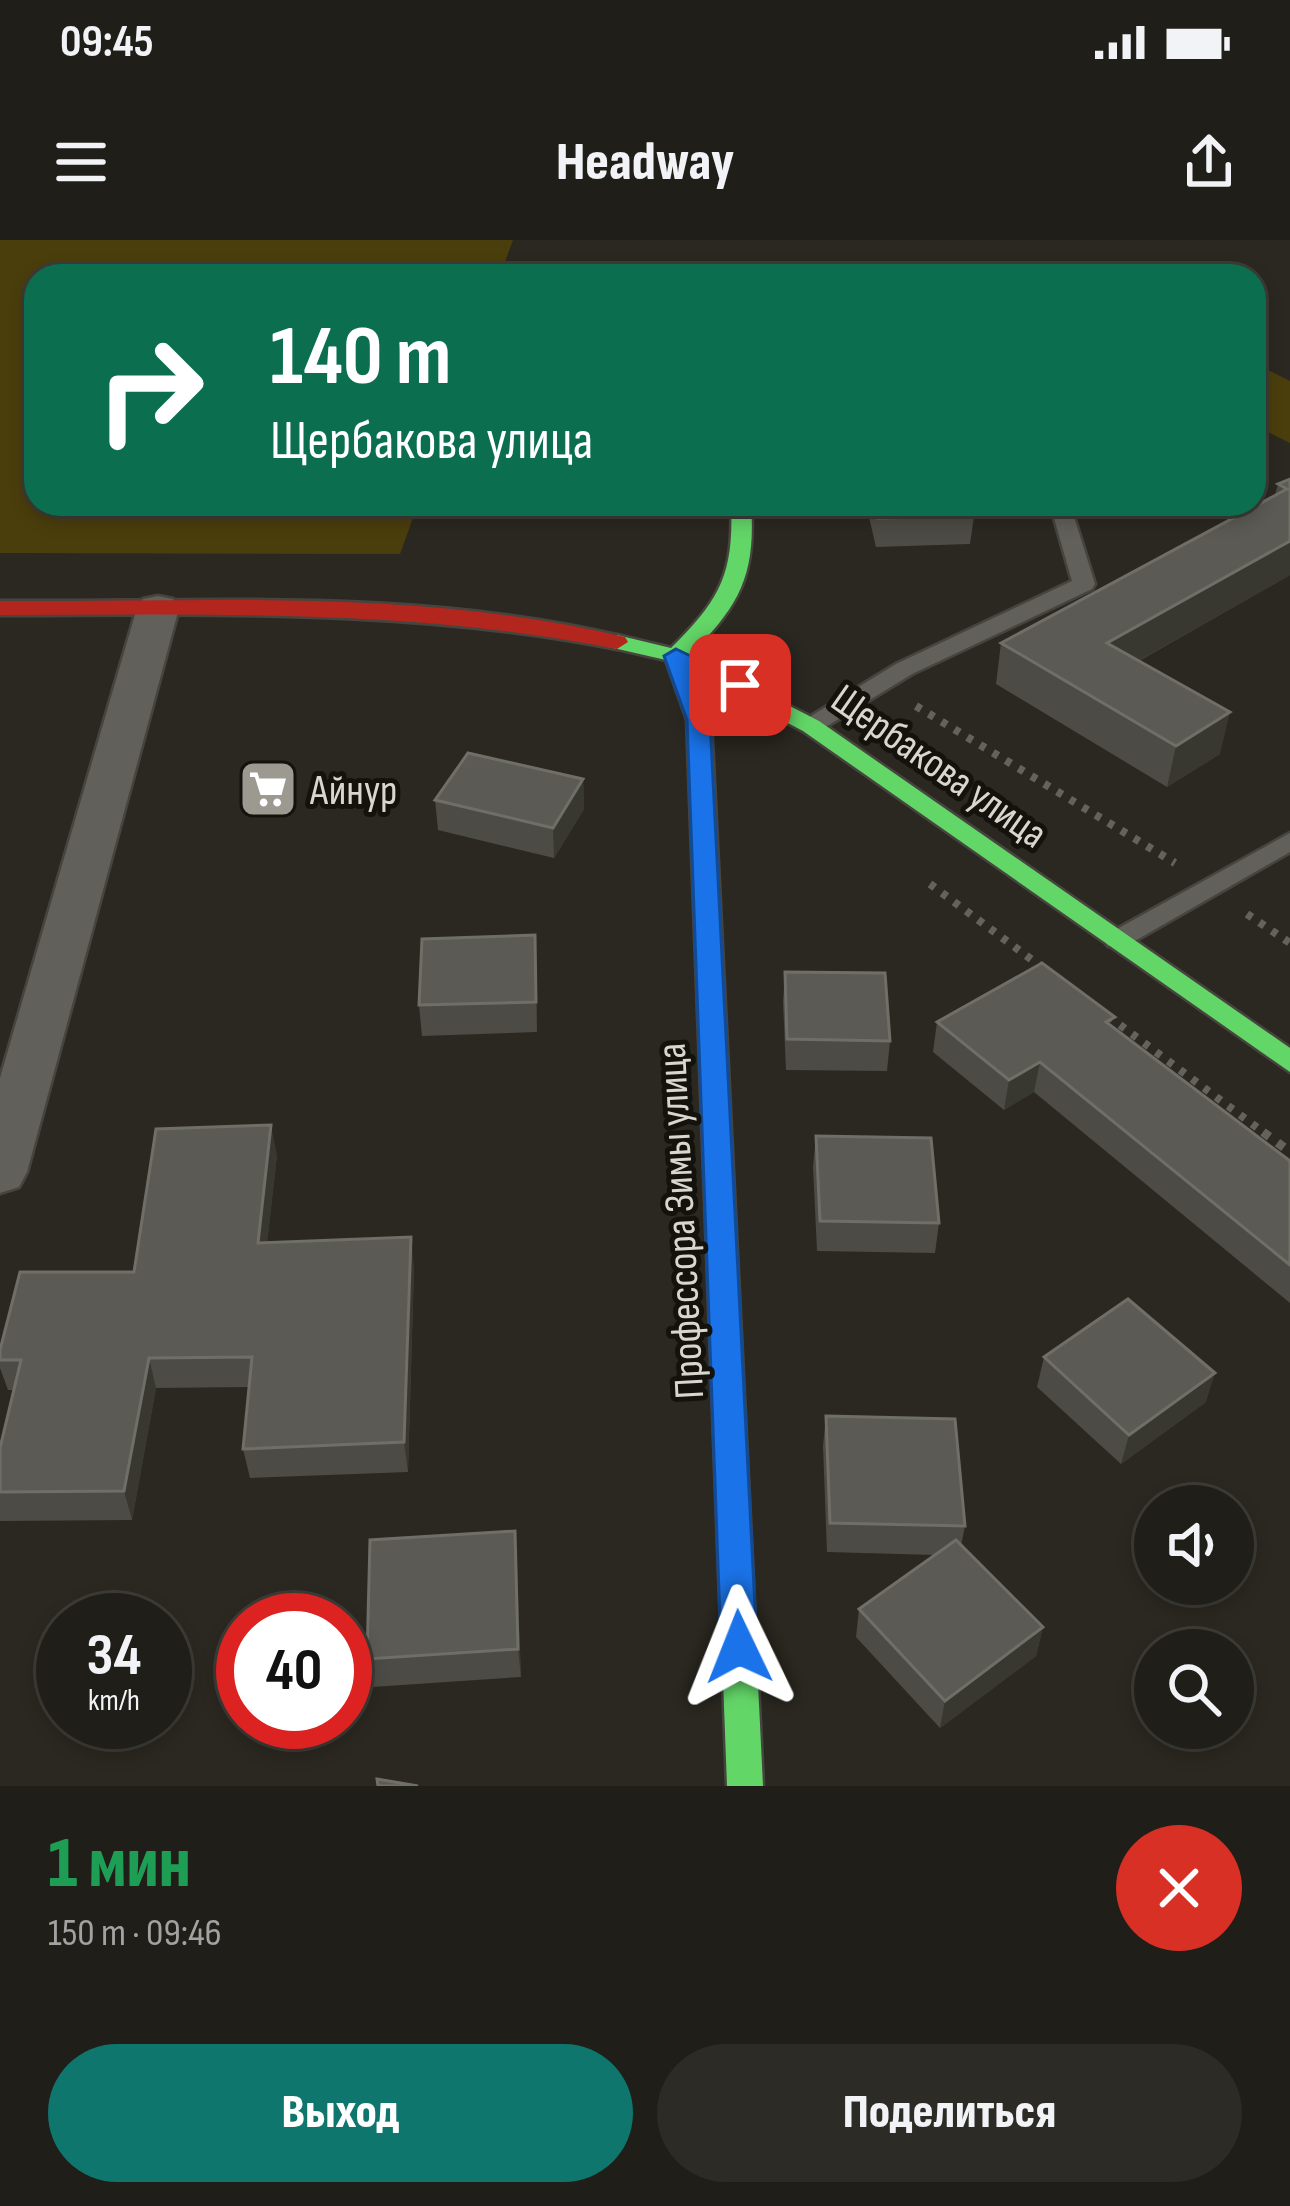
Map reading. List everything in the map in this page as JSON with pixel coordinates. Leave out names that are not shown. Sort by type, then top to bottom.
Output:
[{"type":"street","points":[[676,656],[727,607],[741,578],[747,553],[742,516]]},
{"type":"street","name":"Щербакова улица","points":[[0,608],[450,613],[537,623],[676,656],[812,726],[1290,1062]]},
{"type":"street","points":[[0,1172],[22,1011],[158,608]]},
{"type":"street","name":"Профессора Зимы улица","points":[[676,656],[699,720],[746,1786]]},
{"type":"lane","points":[[812,726],[904,669],[1084,584],[1064,516]]},
{"type":"lane","points":[[1117,940],[1290,841]]},
{"type":"path","points":[[910,702],[1182,866]]},
{"type":"path","points":[[1236,906],[1290,943]]},
{"type":"shaded area","points":[[0,240],[513,240],[504,264],[24,264],[24,516],[414,516],[400,554],[0,553]]},
{"type":"shaded area","points":[[1266,369],[1290,381],[1290,443],[1266,431]]},
{"type":"building","points":[[1290,479],[1290,541],[1107,643],[1230,712],[1176,746],[1001,643],[1237,516],[1266,516],[1266,500],[1287,489],[1278,484]]},
{"type":"building","points":[[878,516],[974,516],[878,518]]},
{"type":"building","points":[[468,753],[583,779],[553,828],[435,800]]},
{"type":"building","points":[[535,935],[536,1002],[419,1005],[422,939]]},
{"type":"building","points":[[1042,963],[1115,1017],[1106,1022],[1290,1161],[1290,1265],[1040,1062],[1009,1080],[937,1022]]},
{"type":"building","points":[[785,972],[885,973],[890,1041],[787,1039]]},
{"type":"building","points":[[271,1125],[258,1243],[411,1237],[404,1442],[243,1449],[252,1357],[149,1358],[124,1491],[0,1492],[0,1448],[21,1360],[0,1360],[0,1350],[20,1272],[134,1272],[156,1129]]},
{"type":"building","points":[[816,1136],[931,1138],[939,1223],[820,1221]]},
{"type":"building","points":[[1128,1299],[1215,1373],[1129,1435],[1044,1357]]},
{"type":"building","points":[[826,1416],[955,1419],[965,1526],[830,1523]]},
{"type":"building","points":[[515,1531],[518,1649],[372,1659],[370,1540]]},
{"type":"building","points":[[956,1540],[1043,1627],[945,1701],[859,1609]]},
{"type":"building","points":[[377,1779],[418,1786],[378,1786]]},
{"type":"traffic: fast","points":[[676,656],[710,621],[732,589],[742,553],[741,516]]},
{"type":"traffic: fast","points":[[617,642],[676,656],[811,726],[1290,1062]]},
{"type":"traffic: fast","points":[[676,656],[699,720],[745,1786]]},
{"type":"traffic: jam","points":[[0,608],[388,611],[542,627],[617,642]]},
{"type":"place","name":"Айнур","points":[[268,789]]},
{"type":"route","points":[[739,1647],[699,720],[676,656],[740,685]]}]
